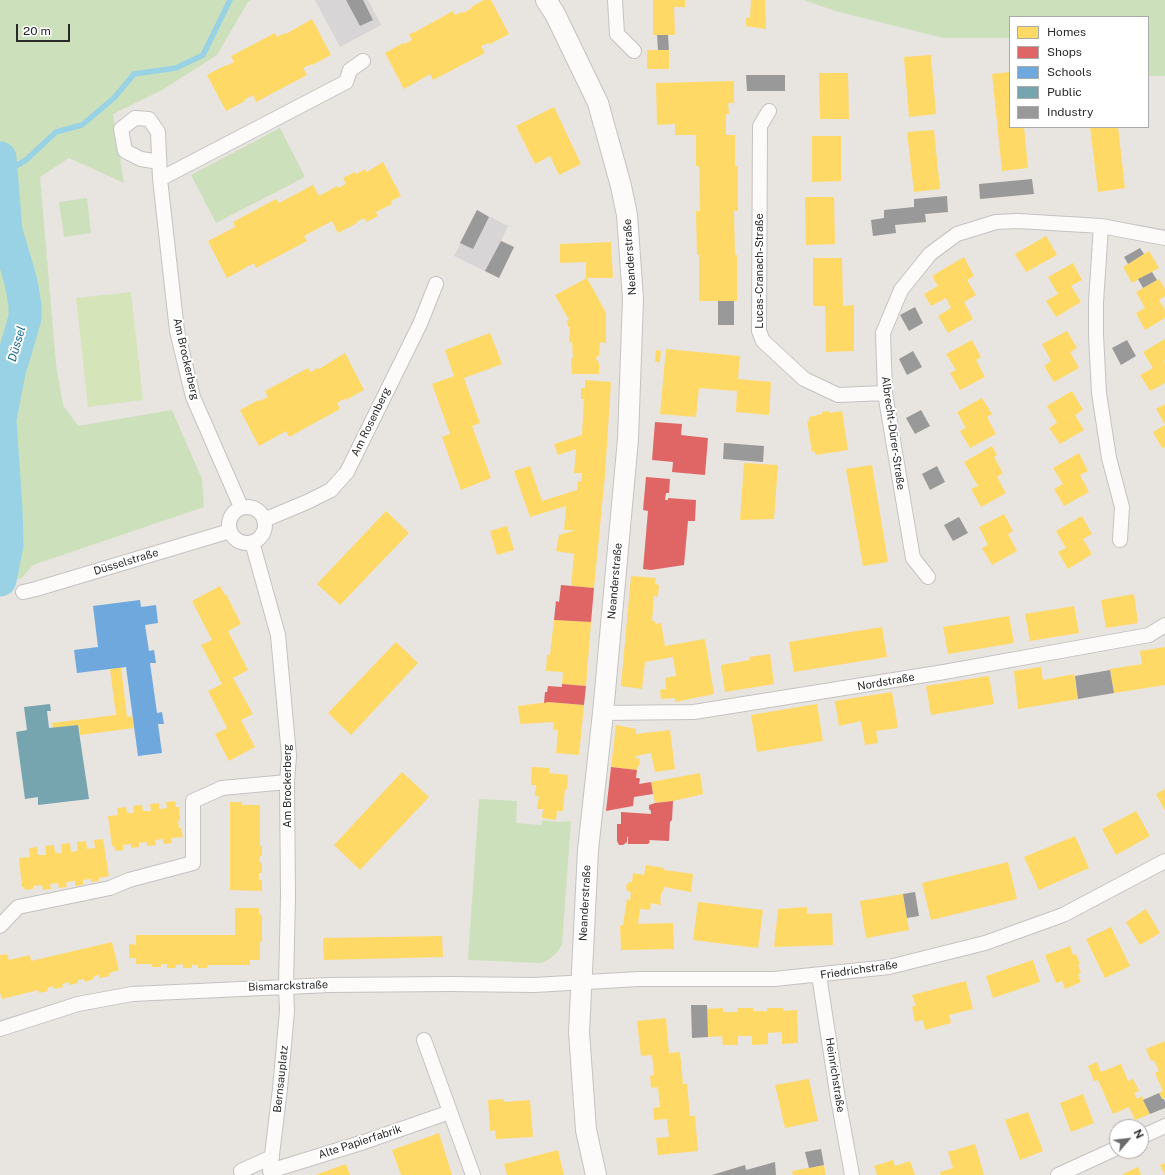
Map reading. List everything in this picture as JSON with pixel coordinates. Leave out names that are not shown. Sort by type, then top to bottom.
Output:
[{"type":"main road","name":"Neanderstraße","points":[[546,0],[555,14],[598,103],[621,186],[627,215],[633,299],[628,431],[603,713],[588,850],[581,982],[579,1032],[586,1130],[596,1175]]},
{"type":"street","points":[[615,0],[617,34],[634,51]]},
{"type":"street","points":[[160,179],[346,82],[350,70],[363,61]]},
{"type":"street","name":"Lucas-Cranach-Straße","points":[[769,111],[760,126],[759,332],[763,341],[804,379],[838,395],[885,393]]},
{"type":"street","name":"Am Brockerberg","points":[[158,162],[177,331],[193,397],[241,507]]},
{"type":"street","name":"Albrecht-Dürer-Straße","points":[[928,577],[913,558],[885,393],[883,333],[901,290],[930,254],[957,234],[996,222],[1018,221],[1101,226],[1165,238]]},
{"type":"street","points":[[1101,226],[1096,308],[1099,393],[1109,458],[1122,507],[1120,540]]},
{"type":"street","name":"Am Rosenberg","points":[[264,520],[331,490],[347,472],[420,324],[436,284]]},
{"type":"street","points":[[247,506],[258,510],[264,520],[264,531],[257,540],[252,542],[247,543],[236,540],[230,531],[229,519],[232,514],[241,507],[247,506]]},
{"type":"street","name":"Düsselstraße","points":[[23,592],[230,531]]},
{"type":"street","name":"Am Brockerberg","points":[[252,542],[278,635],[289,756],[287,782],[288,896],[286,986]]},
{"type":"street","name":"Nordstraße","points":[[603,713],[694,712],[801,696],[1148,636],[1165,625]]},
{"type":"street","points":[[0,926],[18,907],[110,888],[129,880],[193,863],[193,801],[222,788],[287,782]]},
{"type":"street","name":"Friedrichstraße","points":[[581,982],[639,979],[774,979],[889,967],[984,943],[1063,915],[1165,861]]},
{"type":"street","name":"Heinrichstraße","points":[[819,975],[837,1093],[852,1175]]},
{"type":"street","name":"Bismarckstraße","points":[[0,1029],[78,1004],[132,994],[286,986],[408,984],[534,985],[581,982]]},
{"type":"street","name":"Bernsauplatz","points":[[270,1171],[280,1089],[287,1011],[286,986]]},
{"type":"street","points":[[424,1040],[473,1175]]},
{"type":"street","name":"Alte Papierfabrik","points":[[270,1171],[364,1142],[450,1112]]},
{"type":"street","points":[[1149,1133],[1165,1126]]},
{"type":"street","points":[[1060,1175],[1109,1152]]},
{"type":"street","points":[[241,1171],[272,1157]]},
{"type":"shaded area","points":[[315,0],[368,0],[381,25],[340,47]]},
{"type":"shaded area","points":[[477,210],[508,226],[501,241],[514,247],[499,278],[454,256]]},
{"type":"green space","points":[[0,0],[251,0],[248,2],[217,55],[162,90],[113,114],[124,183],[69,158],[40,177],[56,364],[63,405],[78,426],[172,410],[202,479],[204,507],[33,565],[22,578],[0,585]]},
{"type":"green space","points":[[804,0],[1165,0],[1165,76],[1149,76],[1149,16],[1009,16],[1009,38],[943,38],[835,11]]},
{"type":"green space","points":[[280,128],[305,177],[216,223],[191,175]]},
{"type":"green space","points":[[87,198],[91,233],[64,237],[59,202]]},
{"type":"green space","points":[[131,292],[143,400],[88,407],[76,298]]},
{"type":"green space","points":[[479,799],[517,801],[516,823],[541,825],[543,820],[558,822],[571,821],[562,944],[554,956],[541,963],[468,960]]},
{"type":"building: Homes","points":[[484,0],[491,0],[509,34],[490,44],[481,46],[485,53],[433,80],[430,74],[404,89],[385,53],[403,43],[404,44],[412,40],[409,34],[453,11],[455,15],[462,12],[463,13]]},
{"type":"building: Homes","points":[[653,0],[685,0],[685,7],[674,7],[675,35],[653,35]]},
{"type":"building: Homes","points":[[751,0],[765,0],[766,29],[746,26],[746,18],[750,18]]},
{"type":"building: Homes","points":[[312,19],[331,55],[303,68],[307,75],[256,102],[253,95],[226,111],[207,75],[234,62],[231,56],[275,33],[277,37],[285,33],[286,34]]},
{"type":"building: Homes","points":[[647,50],[669,50],[669,69],[647,69]]},
{"type":"building: Homes","points":[[931,55],[936,114],[909,117],[904,57]]},
{"type":"building: Homes","points":[[1009,72],[1009,128],[1024,128],[1028,168],[1002,171],[992,74]]},
{"type":"building: Homes","points":[[819,73],[848,73],[849,119],[820,119]]},
{"type":"building: Homes","points":[[734,81],[734,103],[728,103],[729,114],[726,114],[726,135],[735,135],[735,166],[738,166],[738,211],[734,211],[735,255],[737,255],[737,301],[699,301],[699,255],[697,255],[696,211],[700,211],[699,166],[696,166],[696,135],[675,135],[675,124],[657,125],[656,83]]},
{"type":"building: Homes","points":[[554,107],[581,164],[559,175],[550,156],[535,164],[516,126]]},
{"type":"building: Homes","points":[[1090,128],[1118,128],[1125,188],[1098,192]]},
{"type":"building: Homes","points":[[934,130],[940,189],[914,192],[907,132]]},
{"type":"building: Homes","points":[[812,136],[841,136],[841,181],[812,182]]},
{"type":"building: Homes","points":[[383,162],[401,196],[391,201],[392,204],[376,212],[378,216],[367,222],[364,218],[338,233],[332,221],[304,236],[307,241],[256,268],[254,263],[227,278],[208,241],[235,227],[233,222],[276,199],[279,203],[313,185],[319,196],[337,186],[338,188],[346,184],[343,178],[355,172],[356,174],[365,169],[367,172]]},
{"type":"building: Homes","points":[[805,197],[834,197],[835,244],[806,245]]},
{"type":"building: Homes","points":[[1046,236],[1057,255],[1026,272],[1015,254]]},
{"type":"building: Homes","points":[[611,242],[613,278],[586,278],[586,262],[560,263],[560,244]]},
{"type":"building: Homes","points":[[1149,251],[1159,268],[1132,283],[1123,267]]},
{"type":"building: Homes","points":[[964,257],[974,276],[967,280],[976,295],[964,302],[973,319],[948,333],[938,316],[951,308],[946,298],[931,306],[924,294],[938,286],[932,276]]},
{"type":"building: Homes","points":[[813,258],[842,258],[843,306],[854,305],[854,351],[826,352],[825,306],[813,306]]},
{"type":"building: Homes","points":[[1073,263],[1082,280],[1071,286],[1081,302],[1056,317],[1046,301],[1058,294],[1048,277]]},
{"type":"building: Homes","points":[[587,278],[606,313],[606,343],[600,342],[599,356],[597,356],[596,360],[598,360],[599,363],[599,374],[572,374],[572,342],[569,342],[570,327],[568,327],[567,321],[569,320],[555,295]]},
{"type":"building: Homes","points":[[1159,279],[1165,289],[1165,296],[1159,300],[1165,310],[1165,318],[1145,330],[1136,313],[1145,308],[1136,292]]},
{"type":"building: Homes","points":[[1067,331],[1077,348],[1070,352],[1079,368],[1054,382],[1044,366],[1051,361],[1042,344]]},
{"type":"building: Homes","points":[[490,333],[502,364],[464,378],[480,423],[472,426],[491,478],[461,490],[442,437],[450,434],[432,384],[454,376],[445,350]]},
{"type":"building: Homes","points":[[1165,339],[1165,383],[1150,391],[1140,375],[1153,368],[1143,352]]},
{"type":"building: Homes","points":[[972,340],[981,357],[976,360],[985,377],[960,390],[950,373],[956,370],[946,354]]},
{"type":"building: Homes","points":[[666,349],[740,356],[738,379],[771,382],[769,415],[736,412],[737,391],[699,388],[696,417],[660,414]]},
{"type":"building: Homes","points":[[656,350],[661,351],[660,362],[655,362]]},
{"type":"building: Homes","points":[[345,353],[364,390],[346,400],[346,398],[337,403],[340,409],[289,437],[286,431],[259,446],[240,410],[268,397],[265,391],[308,368],[311,372],[318,368],[319,369]]},
{"type":"building: Homes","points":[[585,380],[611,382],[605,475],[594,588],[571,586],[575,554],[556,551],[559,535],[576,530],[564,530],[566,506],[530,517],[514,471],[530,466],[542,501],[577,490],[578,481],[581,482],[582,473],[574,473],[576,449],[558,455],[554,444],[582,435],[584,399],[581,399],[581,388],[585,388]]},
{"type":"building: Homes","points":[[1072,391],[1083,410],[1075,415],[1084,430],[1060,444],[1049,428],[1057,423],[1047,406]]},
{"type":"building: Homes","points":[[982,398],[992,414],[987,417],[996,434],[970,448],[960,431],[966,428],[957,412]]},
{"type":"building: Homes","points":[[1165,404],[1165,424],[1156,409]]},
{"type":"building: Homes","points":[[829,411],[829,413],[842,411],[848,450],[815,455],[815,451],[812,452],[807,421],[809,421],[809,417]]},
{"type":"building: Homes","points":[[1165,425],[1165,447],[1162,448],[1153,432]]},
{"type":"building: Homes","points":[[992,446],[997,455],[994,457],[1003,473],[997,477],[1006,493],[981,507],[971,489],[978,486],[964,462]]},
{"type":"building: Homes","points":[[1079,453],[1088,471],[1080,475],[1089,492],[1064,506],[1054,489],[1063,484],[1053,468]]},
{"type":"building: Homes","points":[[744,463],[778,465],[774,519],[740,520]]},
{"type":"building: Homes","points":[[872,465],[888,562],[863,566],[846,469]]},
{"type":"building: Homes","points":[[386,511],[409,533],[340,605],[317,584]]},
{"type":"building: Homes","points":[[1004,514],[1013,531],[1008,534],[1017,551],[992,565],[982,548],[988,545],[979,527]]},
{"type":"building: Homes","points":[[1082,516],[1092,534],[1083,539],[1092,554],[1068,569],[1058,552],[1066,548],[1056,531]]},
{"type":"building: Homes","points":[[507,526],[514,550],[497,555],[490,531]]},
{"type":"building: Homes","points":[[631,576],[656,578],[655,584],[659,585],[658,597],[654,596],[652,621],[655,621],[655,624],[661,623],[665,646],[705,639],[714,694],[675,702],[675,698],[661,699],[660,690],[666,689],[665,678],[676,676],[673,657],[645,662],[642,689],[621,686]]},
{"type":"building: Homes","points":[[220,586],[225,595],[226,594],[241,624],[228,631],[248,670],[233,678],[253,714],[241,720],[255,747],[229,761],[215,734],[227,728],[208,691],[222,684],[201,645],[212,640],[192,601]]},
{"type":"building: Homes","points":[[1134,594],[1138,623],[1106,628],[1101,600]]},
{"type":"building: Homes","points":[[1074,606],[1079,633],[1030,641],[1025,614]]},
{"type":"building: Homes","points":[[1009,616],[1014,643],[948,654],[943,627]]},
{"type":"building: Homes","points":[[554,620],[591,622],[586,686],[562,684],[563,672],[546,671],[547,655],[550,655]]},
{"type":"building: Homes","points":[[882,627],[887,657],[794,672],[789,642]]},
{"type":"building: Homes","points":[[396,642],[418,663],[351,735],[328,713]]},
{"type":"building: Homes","points":[[1165,647],[1165,685],[1114,693],[1110,669],[1142,664],[1140,651]]},
{"type":"building: Homes","points":[[770,654],[774,684],[725,692],[721,665],[750,660],[749,657]]},
{"type":"building: Homes","points":[[121,667],[127,717],[132,716],[134,728],[80,735],[78,725],[53,728],[52,723],[116,715],[110,669]]},
{"type":"building: Homes","points":[[1041,667],[1043,680],[1074,674],[1078,699],[1018,709],[1014,671]]},
{"type":"building: Homes","points":[[989,676],[994,704],[931,715],[926,686]]},
{"type":"building: Homes","points":[[892,692],[898,728],[876,731],[878,743],[865,745],[861,721],[839,726],[835,701]]},
{"type":"building: Homes","points":[[548,702],[584,705],[579,755],[556,753],[558,730],[553,730],[554,722],[520,724],[518,706]]},
{"type":"building: Homes","points":[[817,704],[823,741],[757,752],[751,715]]},
{"type":"building: Homes","points":[[616,725],[636,729],[636,734],[670,730],[675,769],[655,772],[651,753],[636,756],[635,758],[640,759],[637,770],[611,767]]},
{"type":"building: Homes","points":[[532,767],[550,768],[549,773],[568,775],[563,811],[557,811],[556,820],[542,818],[543,809],[537,809],[539,796],[535,796],[536,785],[531,785]]},
{"type":"building: Homes","points":[[402,772],[429,797],[360,870],[334,845]]},
{"type":"building: Homes","points":[[700,773],[703,794],[673,801],[655,803],[651,782]]},
{"type":"building: Homes","points":[[1165,789],[1165,811],[1156,794]]},
{"type":"building: Homes","points":[[175,801],[176,807],[179,807],[180,820],[178,821],[183,837],[171,838],[172,843],[164,844],[163,839],[155,840],[156,845],[147,846],[147,842],[139,843],[139,847],[131,848],[131,844],[123,845],[123,850],[115,851],[114,845],[112,846],[108,816],[118,815],[117,808],[126,807],[127,813],[134,813],[133,806],[142,805],[143,811],[151,811],[150,804],[159,803],[159,809],[167,808],[166,802]]},
{"type":"building: Homes","points":[[230,802],[242,802],[242,805],[260,805],[260,846],[262,846],[262,856],[260,856],[260,863],[262,863],[262,873],[259,873],[259,880],[262,880],[262,891],[230,890]]},
{"type":"building: Homes","points":[[1136,811],[1150,836],[1116,855],[1102,829]]},
{"type":"building: Homes","points":[[1075,836],[1089,868],[1039,890],[1024,857]]},
{"type":"building: Homes","points":[[103,839],[109,876],[99,878],[99,881],[91,882],[91,879],[83,880],[83,885],[75,886],[75,881],[66,882],[67,887],[59,888],[58,883],[50,884],[51,889],[43,890],[42,885],[33,886],[33,889],[25,890],[24,887],[22,887],[19,858],[30,857],[29,848],[37,847],[38,855],[46,855],[45,846],[54,845],[55,853],[62,853],[61,844],[70,843],[71,852],[78,851],[77,842],[86,841],[87,849],[95,848],[94,840]]},
{"type":"building: Homes","points":[[1008,862],[1017,899],[931,920],[922,883]]},
{"type":"building: Homes","points":[[646,865],[664,868],[664,870],[693,874],[691,892],[664,887],[661,893],[661,905],[651,903],[650,910],[640,909],[638,924],[673,923],[674,949],[621,950],[620,925],[623,925],[627,899],[630,900],[631,892],[627,891],[626,886],[629,882],[632,882],[633,873],[644,875]]},
{"type":"building: Homes","points":[[903,894],[909,930],[866,938],[860,901]]},
{"type":"building: Homes","points":[[698,902],[763,910],[758,948],[693,940]]},
{"type":"building: Homes","points":[[807,907],[807,914],[832,913],[833,945],[774,947],[778,909]]},
{"type":"building: Homes","points":[[235,908],[259,908],[259,914],[262,915],[260,960],[250,960],[250,965],[207,965],[207,968],[198,968],[198,965],[192,965],[192,968],[183,968],[183,964],[176,965],[176,968],[167,968],[167,964],[161,964],[161,967],[152,967],[152,964],[136,964],[136,958],[129,958],[129,944],[136,945],[136,935],[235,935]]},
{"type":"building: Homes","points":[[1146,909],[1160,933],[1140,945],[1126,922]]},
{"type":"building: Homes","points":[[1111,927],[1130,966],[1105,978],[1086,939]]},
{"type":"building: Homes","points":[[442,936],[443,957],[324,960],[323,938]]},
{"type":"building: Homes","points":[[112,942],[119,970],[109,973],[109,976],[100,978],[99,975],[93,977],[94,979],[85,982],[84,979],[78,980],[78,983],[69,985],[69,982],[62,984],[63,987],[54,989],[53,986],[47,988],[48,991],[39,993],[38,990],[2,999],[0,993],[0,955],[7,954],[9,960],[30,955],[31,961]]},
{"type":"building: Homes","points":[[1070,946],[1073,955],[1076,954],[1080,964],[1078,965],[1081,973],[1078,974],[1081,982],[1065,989],[1062,981],[1056,983],[1045,955]]},
{"type":"building: Homes","points":[[1033,960],[1040,982],[993,998],[986,976]]},
{"type":"building: Homes","points":[[966,981],[973,1009],[949,1015],[951,1023],[925,1030],[923,1020],[915,1022],[912,1007],[916,1006],[912,995]]},
{"type":"building: Homes","points":[[723,1008],[723,1012],[738,1012],[737,1008],[753,1008],[753,1011],[767,1011],[767,1008],[783,1008],[783,1011],[797,1010],[798,1043],[782,1044],[782,1032],[768,1033],[768,1044],[752,1045],[752,1036],[738,1036],[738,1045],[723,1045],[722,1036],[708,1037],[707,1009]]},
{"type":"building: Homes","points":[[666,1018],[669,1053],[680,1052],[683,1084],[687,1084],[690,1116],[695,1116],[698,1151],[658,1155],[656,1138],[669,1137],[667,1119],[654,1120],[653,1108],[660,1107],[658,1087],[651,1088],[650,1076],[654,1075],[652,1055],[641,1056],[637,1021]]},
{"type":"building: Homes","points":[[1165,1041],[1165,1098],[1162,1099],[1159,1093],[1163,1091],[1155,1073],[1159,1071],[1154,1060],[1151,1061],[1146,1049]]},
{"type":"building: Homes","points":[[1097,1062],[1101,1072],[1121,1064],[1128,1081],[1133,1079],[1139,1091],[1134,1093],[1137,1099],[1142,1096],[1150,1114],[1135,1119],[1129,1107],[1113,1114],[1098,1080],[1094,1081],[1088,1066]]},
{"type":"building: Homes","points":[[809,1079],[818,1121],[785,1128],[775,1085]]},
{"type":"building: Homes","points":[[1083,1094],[1094,1123],[1071,1132],[1060,1103]]},
{"type":"building: Homes","points":[[504,1099],[504,1102],[530,1100],[533,1137],[496,1139],[495,1130],[490,1131],[488,1100]]},
{"type":"building: Homes","points":[[1028,1112],[1043,1151],[1020,1160],[1005,1120]]},
{"type":"building: Homes","points":[[439,1133],[452,1175],[401,1175],[392,1150]]},
{"type":"building: Homes","points":[[975,1144],[984,1175],[941,1175],[940,1172],[953,1168],[948,1152]]},
{"type":"building: Homes","points":[[558,1150],[564,1175],[507,1175],[504,1164]]},
{"type":"building: Homes","points":[[893,1160],[895,1166],[910,1161],[915,1175],[877,1175],[874,1166]]},
{"type":"building: Homes","points":[[1165,1163],[1165,1175],[1160,1165]]},
{"type":"building: Homes","points":[[346,1164],[350,1175],[315,1175]]},
{"type":"building: Homes","points":[[824,1165],[826,1175],[793,1175],[792,1171]]},
{"type":"building: Homes","points":[[1138,1167],[1141,1175],[1121,1175]]},
{"type":"building: Shops","points":[[655,422],[682,424],[681,435],[708,438],[705,475],[672,472],[673,462],[652,460]]},
{"type":"building: Shops","points":[[646,477],[670,479],[669,493],[666,493],[665,500],[668,500],[668,498],[696,500],[695,521],[688,521],[684,565],[651,570],[643,569],[648,511],[643,510]]},
{"type":"building: Shops","points":[[561,585],[594,588],[591,622],[554,620],[556,601],[559,602]]},
{"type":"building: Shops","points":[[562,684],[586,686],[584,705],[544,703],[545,692],[547,692],[548,686],[562,687]]},
{"type":"building: Shops","points":[[611,767],[637,770],[636,778],[640,779],[639,784],[651,782],[653,794],[634,797],[633,806],[606,811]]},
{"type":"building: Shops","points":[[673,801],[669,841],[649,840],[650,842],[648,844],[628,844],[627,837],[627,842],[623,845],[619,845],[617,841],[617,824],[621,824],[621,812],[651,814],[649,805]]},
{"type":"building: Schools","points":[[140,600],[141,607],[156,605],[158,623],[145,625],[149,651],[154,650],[156,663],[150,663],[157,713],[162,712],[164,724],[158,724],[162,753],[138,756],[126,667],[77,673],[74,650],[98,647],[93,606]]},
{"type":"building: Public","points":[[50,704],[51,711],[47,711],[49,728],[78,725],[89,799],[38,805],[38,797],[25,799],[16,732],[27,730],[24,707]]},
{"type":"building: Industry","points":[[346,0],[363,0],[373,20],[360,26]]},
{"type":"building: Industry","points":[[657,35],[668,35],[669,50],[658,50]]},
{"type":"building: Industry","points":[[746,75],[785,75],[785,91],[747,91]]},
{"type":"building: Industry","points":[[1032,179],[1034,194],[980,199],[979,184]]},
{"type":"building: Industry","points":[[947,196],[948,212],[925,214],[926,222],[895,225],[896,233],[873,236],[871,220],[884,218],[884,210],[914,207],[914,199]]},
{"type":"building: Industry","points":[[477,210],[489,217],[473,249],[460,243]]},
{"type":"building: Industry","points":[[501,241],[514,247],[499,278],[485,271]]},
{"type":"building: Industry","points":[[1140,248],[1144,254],[1128,264],[1124,257]]},
{"type":"building: Industry","points":[[1152,272],[1157,280],[1143,288],[1138,279]]},
{"type":"building: Industry","points":[[718,301],[734,301],[734,325],[718,325]]},
{"type":"building: Industry","points":[[915,307],[923,323],[909,331],[900,315]]},
{"type":"building: Industry","points":[[1127,340],[1136,356],[1121,365],[1112,348]]},
{"type":"building: Industry","points":[[913,351],[922,367],[907,375],[899,359]]},
{"type":"building: Industry","points":[[921,410],[930,426],[915,434],[906,418]]},
{"type":"building: Industry","points":[[724,443],[764,446],[763,462],[723,459]]},
{"type":"building: Industry","points":[[937,466],[945,482],[930,490],[922,474]]},
{"type":"building: Industry","points":[[959,517],[968,533],[953,541],[944,525]]},
{"type":"building: Industry","points":[[1110,670],[1114,693],[1078,699],[1075,676]]},
{"type":"building: Industry","points":[[915,892],[919,916],[907,918],[903,894]]},
{"type":"building: Industry","points":[[691,1005],[707,1005],[708,1037],[692,1038]]},
{"type":"building: Industry","points":[[1159,1093],[1162,1099],[1164,1099],[1165,1108],[1150,1114],[1143,1100]]},
{"type":"building: Industry","points":[[821,1149],[824,1165],[809,1168],[805,1152]]},
{"type":"building: Industry","points":[[775,1162],[776,1175],[712,1175],[745,1165],[746,1170]]},
{"type":"waterway","points":[[2,174],[26,160],[56,132],[82,125],[114,98],[134,74],[176,68],[203,55],[230,0]]},
{"type":"waterway","name":"Düssel","points":[[0,158],[6,231],[21,282],[25,305],[25,318],[9,372],[0,420],[7,545],[0,580]]}]
